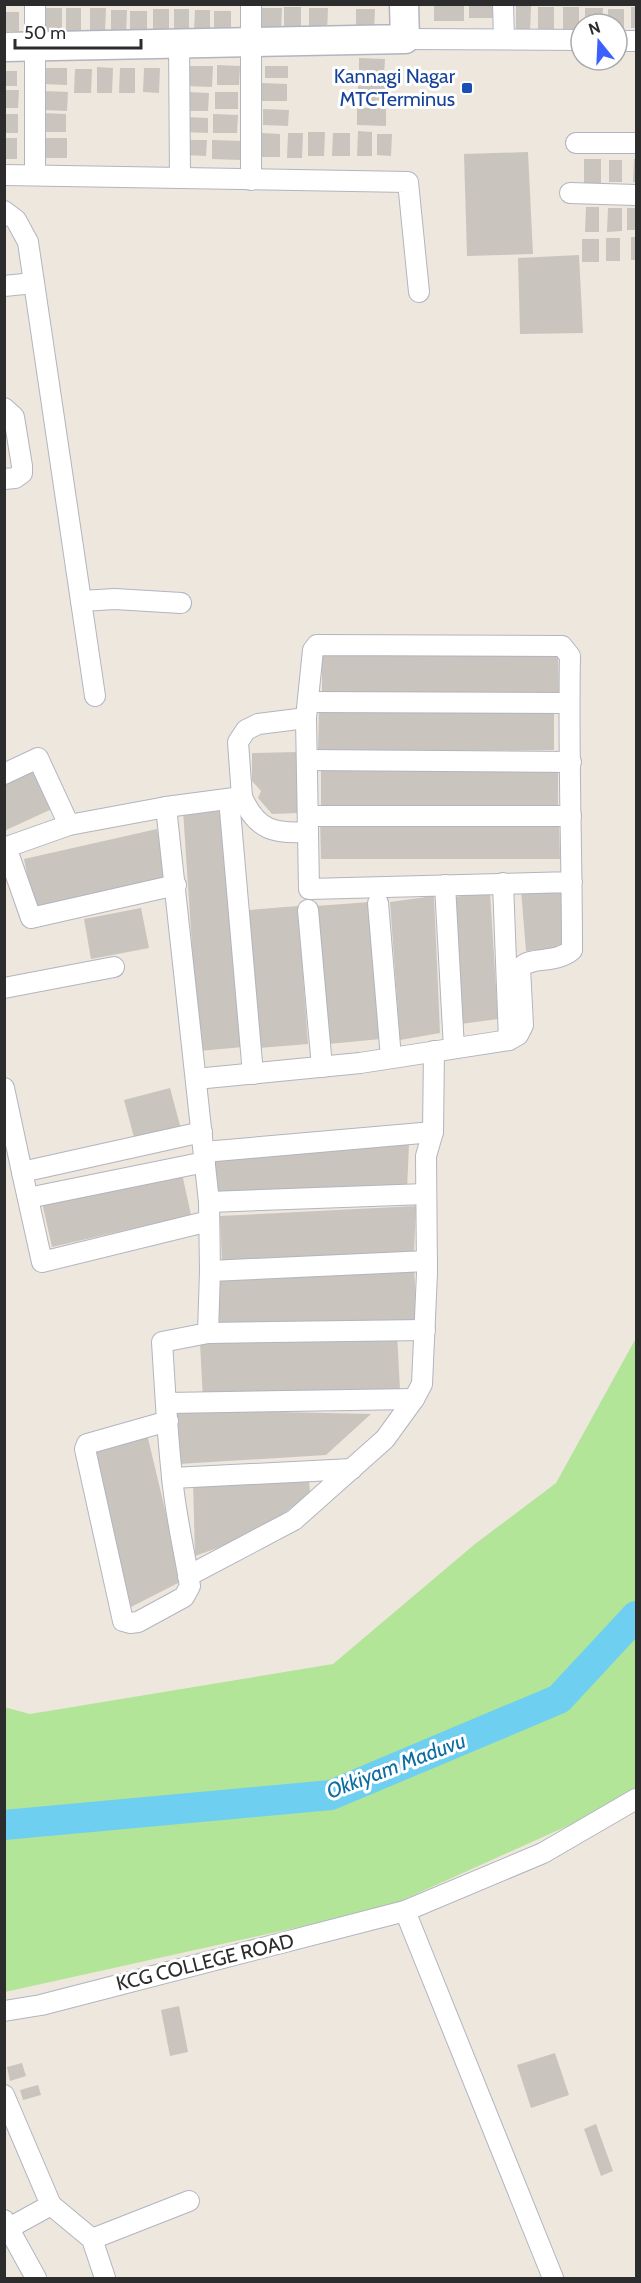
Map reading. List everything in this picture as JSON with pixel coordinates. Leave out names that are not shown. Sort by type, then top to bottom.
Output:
[{"type":"street","points":[[35,4],[35,175]]},
{"type":"street","points":[[251,4],[249,42],[251,180]]},
{"type":"street","points":[[404,4],[405,39]]},
{"type":"street","points":[[503,4],[504,38]]},
{"type":"street","points":[[4,47],[405,39],[569,40]]},
{"type":"street","points":[[179,43],[180,178]]},
{"type":"street","points":[[576,143],[636,143]]},
{"type":"street","points":[[4,175],[408,182],[419,292]]},
{"type":"street","points":[[570,193],[636,195]]},
{"type":"street","points":[[4,211],[16,220],[28,242],[95,696]]},
{"type":"street","points":[[4,286],[34,283]]},
{"type":"street","points":[[4,479],[15,478],[22,473],[14,417],[5,410]]},
{"type":"street","points":[[81,601],[115,599],[181,603]]},
{"type":"street","points":[[196,1079],[322,1067],[509,1040],[518,1035],[523,1025],[520,968],[529,962],[558,959],[572,950],[572,882],[571,762],[569,704],[570,656],[562,646],[316,645],[313,650],[307,710],[309,889],[572,882]]},
{"type":"street","points":[[253,1074],[236,798],[238,742],[246,730],[258,724],[307,710],[569,704]]},
{"type":"street","points":[[4,774],[38,758],[69,825]]},
{"type":"street","points":[[307,760],[571,762]]},
{"type":"street","points":[[176,885],[31,918],[5,847],[69,825],[166,807],[236,798]]},
{"type":"street","points":[[236,798],[268,829],[283,833],[308,824],[571,816]]},
{"type":"street","points":[[166,807],[209,1211],[208,1333]]},
{"type":"street","points":[[503,883],[509,1040]]},
{"type":"street","points":[[446,885],[454,1048]]},
{"type":"street","points":[[378,903],[391,1058]]},
{"type":"street","points":[[308,910],[322,1067]]},
{"type":"street","points":[[4,988],[114,967]]},
{"type":"street","points":[[188,1576],[294,1520],[385,1439],[414,1400],[422,1384],[427,1261],[426,1156],[433,1132],[434,1051]]},
{"type":"street","points":[[4,1088],[22,1172],[34,1196],[42,1262],[209,1211],[426,1194]]},
{"type":"street","points":[[22,1172],[202,1132]]},
{"type":"street","points":[[34,1196],[204,1157],[433,1132]]},
{"type":"street","points":[[210,1271],[427,1261]]},
{"type":"street","points":[[414,1400],[167,1412],[87,1444],[85,1449],[123,1621],[138,1622],[184,1597],[190,1586],[172,1478],[167,1412],[162,1342],[208,1333],[425,1330]]},
{"type":"street","points":[[172,1478],[352,1469]]},
{"type":"street","name":"KCG COLLEGE ROAD","points":[[4,2011],[41,2005],[405,1911],[543,1853],[636,1799]]},
{"type":"street","points":[[405,1911],[553,2278]]},
{"type":"street","points":[[4,2095],[51,2205],[92,2240],[105,2278]]},
{"type":"street","points":[[92,2240],[189,2200]]},
{"type":"street","points":[[36,2278],[7,2224],[51,2205]]},
{"type":"green space","points":[[636,1338],[636,1795],[385,1908],[5,1992],[4,1707],[30,1714],[333,1664],[475,1544],[556,1483]]},
{"type":"building","points":[[434,4],[464,4],[464,21],[434,21]]},
{"type":"building","points":[[469,4],[496,4],[496,18],[469,18]]},
{"type":"building","points":[[516,6],[531,6],[530,32],[516,32]]},
{"type":"building","points":[[284,7],[301,7],[301,30],[284,30]]},
{"type":"building","points":[[538,7],[554,7],[554,31],[538,31]]},
{"type":"building","points":[[563,7],[579,7],[579,12],[569,12],[569,30],[563,30]]},
{"type":"building","points":[[631,7],[636,7],[636,28],[631,28]]},
{"type":"building","points":[[46,8],[62,8],[62,32],[45,33]]},
{"type":"building","points":[[66,8],[81,8],[81,31],[66,31]]},
{"type":"building","points":[[90,8],[106,8],[105,32],[90,32]]},
{"type":"building","points":[[262,8],[282,8],[281,31],[262,31]]},
{"type":"building","points":[[309,8],[328,8],[327,33],[309,33]]},
{"type":"building","points":[[585,8],[603,8],[603,12],[585,12]]},
{"type":"building","points":[[153,9],[169,9],[169,31],[153,30]]},
{"type":"building","points":[[174,9],[189,9],[189,33],[174,33]]},
{"type":"building","points":[[356,9],[375,9],[374,31],[356,30]]},
{"type":"building","points":[[608,9],[624,9],[624,12],[608,12]]},
{"type":"building","points":[[111,10],[127,10],[126,34],[111,34]]},
{"type":"building","points":[[195,10],[210,10],[210,32],[194,31]]},
{"type":"building","points":[[130,11],[147,11],[147,31],[130,31]]},
{"type":"building","points":[[214,11],[231,11],[231,32],[214,31]]},
{"type":"building","points":[[4,12],[19,12],[19,31],[4,31]]},
{"type":"building","points":[[359,58],[385,59],[384,77],[359,77]]},
{"type":"building","points":[[217,65],[240,66],[239,85],[217,85]]},
{"type":"building","points":[[185,66],[213,66],[212,87],[185,86]]},
{"type":"building","points":[[265,66],[288,66],[288,78],[265,78]]},
{"type":"building","points":[[97,67],[113,68],[112,93],[97,93]]},
{"type":"building","points":[[44,68],[67,68],[67,85],[43,84]]},
{"type":"building","points":[[120,68],[135,68],[135,93],[119,93]]},
{"type":"building","points":[[144,68],[160,68],[159,93],[143,92]]},
{"type":"building","points":[[75,69],[92,69],[91,93],[74,93]]},
{"type":"building","points":[[4,71],[17,71],[17,86],[4,86]]},
{"type":"building","points":[[262,83],[287,84],[287,101],[261,101]]},
{"type":"building","points":[[358,85],[386,85],[385,101],[358,101]]},
{"type":"building","points":[[4,90],[19,90],[18,108],[4,108]]},
{"type":"building","points":[[43,91],[68,92],[67,111],[43,110]]},
{"type":"building","points":[[188,92],[209,93],[208,111],[187,111]]},
{"type":"building","points":[[215,92],[238,92],[238,109],[215,109]]},
{"type":"building","points":[[357,108],[386,108],[386,126],[357,125]]},
{"type":"building","points":[[263,109],[289,110],[288,126],[263,125]]},
{"type":"building","points":[[43,113],[66,114],[66,132],[43,132]]},
{"type":"building","points":[[4,114],[18,114],[18,133],[4,133]]},
{"type":"building","points":[[213,114],[238,115],[237,133],[213,133]]},
{"type":"building","points":[[185,117],[208,118],[208,133],[184,132]]},
{"type":"building","points":[[358,131],[372,132],[372,156],[357,156]]},
{"type":"building","points":[[308,132],[325,132],[324,156],[308,156]]},
{"type":"building","points":[[262,133],[280,134],[280,157],[262,157]]},
{"type":"building","points":[[288,133],[303,133],[302,158],[287,158]]},
{"type":"building","points":[[333,133],[350,133],[350,156],[332,156]]},
{"type":"building","points":[[377,134],[392,134],[391,156],[377,155]]},
{"type":"building","points":[[4,138],[17,138],[17,159],[4,159]]},
{"type":"building","points":[[42,138],[67,138],[67,158],[41,158]]},
{"type":"building","points":[[185,140],[207,140],[206,156],[185,155]]},
{"type":"building","points":[[212,140],[242,141],[242,160],[212,159]]},
{"type":"building","points":[[528,152],[533,254],[467,256],[464,154]]},
{"type":"building","points":[[584,159],[601,159],[601,184],[584,184]]},
{"type":"building","points":[[634,159],[636,159],[636,182],[633,182]]},
{"type":"building","points":[[609,160],[622,160],[622,182],[609,182]]},
{"type":"building","points":[[586,207],[599,207],[599,232],[585,232]]},
{"type":"building","points":[[608,208],[622,208],[622,231],[607,232]]},
{"type":"building","points":[[627,208],[636,208],[636,230],[627,230]]},
{"type":"building","points":[[631,237],[636,237],[636,260],[631,260]]},
{"type":"building","points":[[606,238],[620,238],[620,261],[606,261]]},
{"type":"building","points":[[582,239],[599,239],[599,262],[582,262]]},
{"type":"building","points":[[579,255],[583,333],[520,334],[518,258]]},
{"type":"building","points":[[558,651],[559,697],[322,698],[322,652]]},
{"type":"building","points":[[554,704],[554,750],[318,752],[319,709]]},
{"type":"building","points":[[298,752],[299,813],[272,814],[258,798],[261,791],[252,781],[252,753]]},
{"type":"building","points":[[558,762],[558,808],[321,809],[321,763]]},
{"type":"building","points":[[33,763],[54,808],[4,831],[4,777]]},
{"type":"building","points":[[224,808],[243,1047],[199,1051],[183,810]]},
{"type":"building","points":[[320,821],[559,823],[560,859],[321,859]]},
{"type":"building","points":[[157,829],[167,879],[34,909],[24,859]]},
{"type":"building","points":[[562,887],[567,948],[526,951],[521,890]]},
{"type":"building","points":[[490,892],[498,1019],[461,1024],[454,897]]},
{"type":"building","points":[[434,896],[440,1033],[400,1040],[390,902]]},
{"type":"building","points":[[370,902],[381,1039],[328,1044],[316,906]]},
{"type":"building","points":[[298,906],[308,1044],[259,1048],[249,910]]},
{"type":"building","points":[[141,908],[149,948],[91,959],[84,919]]},
{"type":"building","points":[[170,1088],[181,1129],[135,1141],[124,1100]]},
{"type":"building","points":[[409,1144],[407,1190],[215,1197],[212,1154]]},
{"type":"building","points":[[181,1169],[191,1215],[52,1247],[41,1198]]},
{"type":"building","points":[[416,1206],[414,1252],[222,1261],[220,1216]]},
{"type":"building","points":[[414,1266],[417,1323],[220,1333],[217,1276]]},
{"type":"building","points":[[397,1333],[400,1390],[203,1400],[200,1343]]},
{"type":"building","points":[[176,1410],[371,1414],[326,1455],[179,1464]]},
{"type":"building","points":[[147,1434],[182,1581],[131,1607],[92,1448]]},
{"type":"building","points":[[309,1479],[310,1494],[254,1535],[195,1556],[193,1482]]},
{"type":"building","points":[[179,2006],[188,2052],[170,2056],[161,2010]]},
{"type":"building","points":[[555,2053],[569,2095],[531,2108],[517,2065]]},
{"type":"building","points":[[22,2063],[26,2076],[10,2081],[7,2067]]},
{"type":"building","points":[[38,2085],[41,2095],[23,2100],[20,2090]]},
{"type":"building","points":[[596,2124],[613,2171],[601,2176],[584,2129]]},
{"type":"waterway","name":"Okkiyam Maduvu","points":[[4,1825],[331,1795],[559,1699],[636,1616]]},
{"type":"place","name":"Kannagi Nagar MTCTerminus","points":[[467,88]]}]
